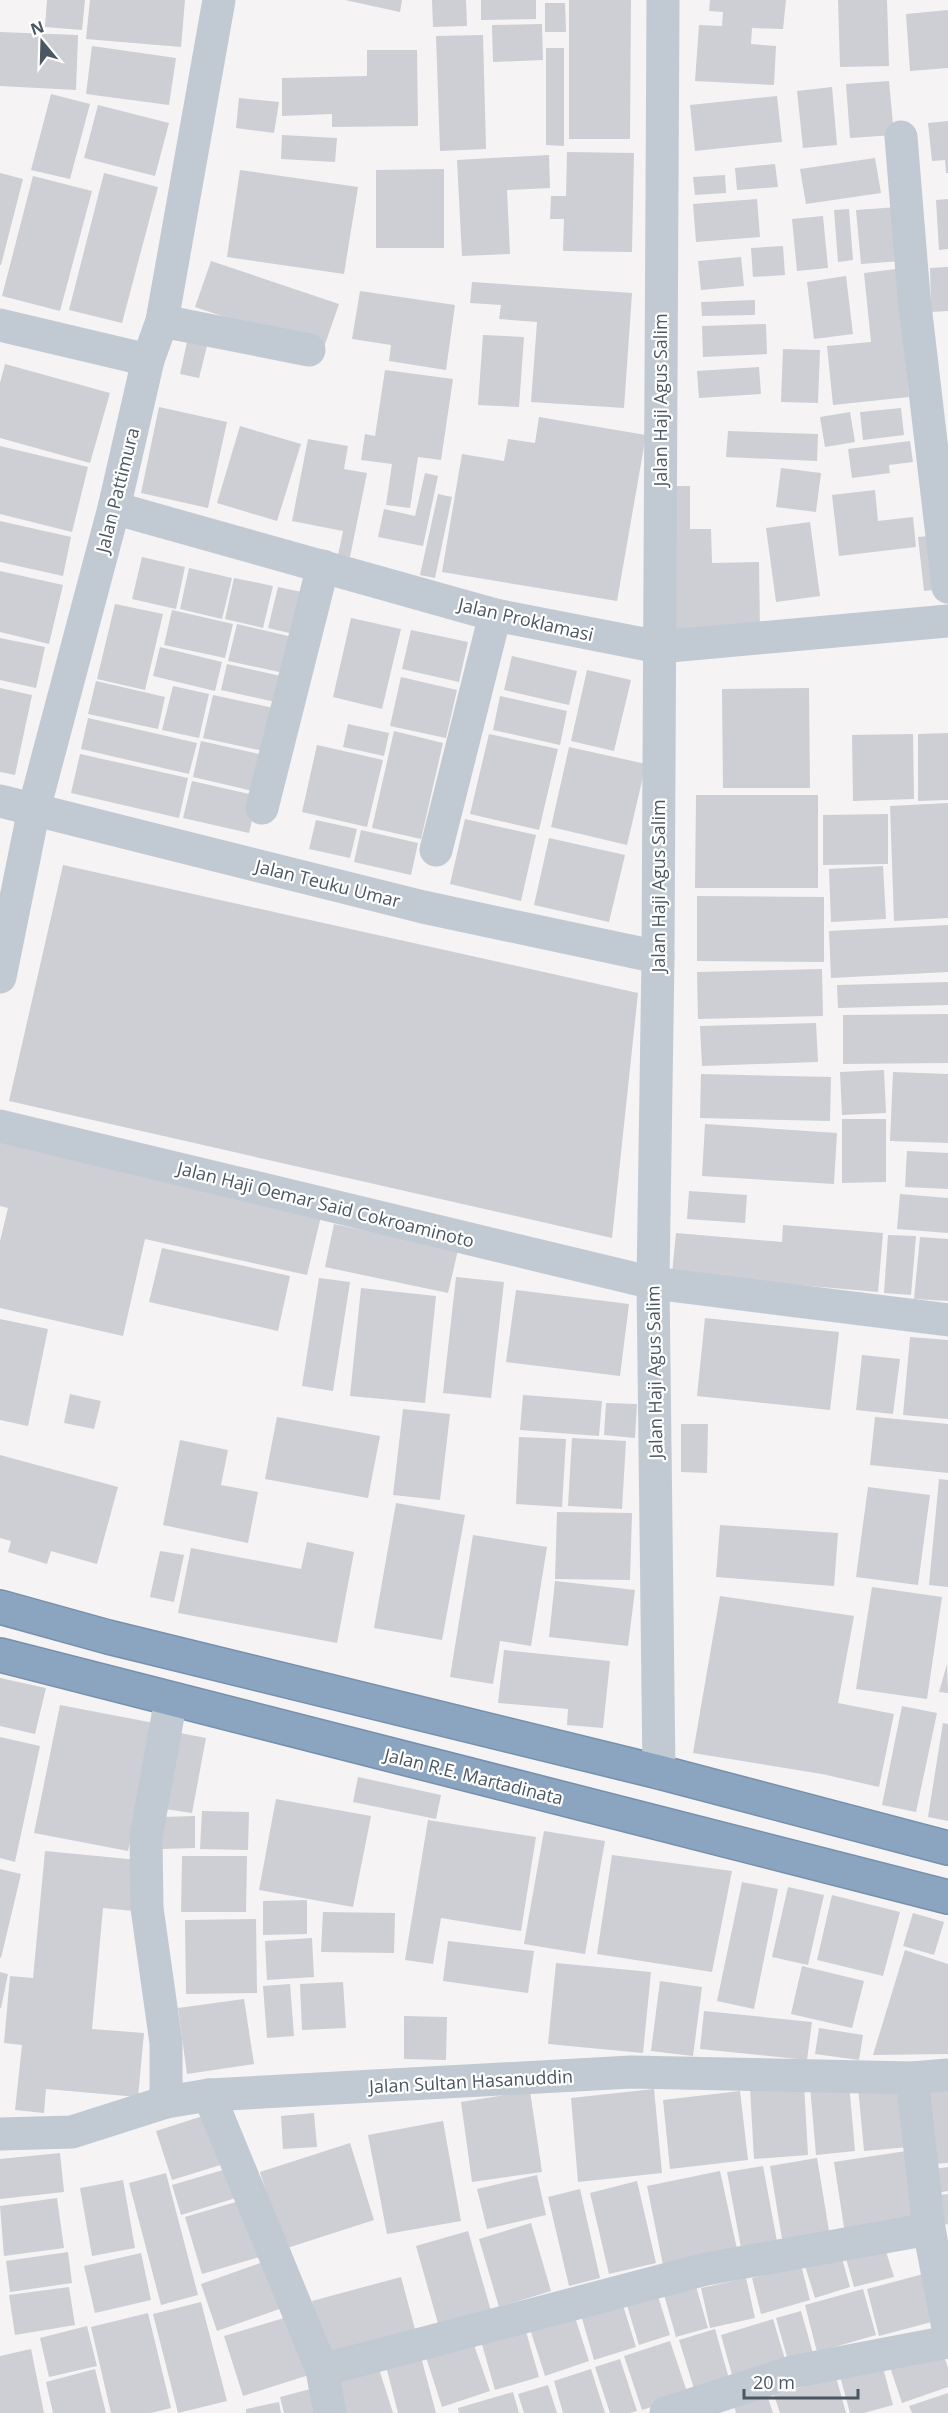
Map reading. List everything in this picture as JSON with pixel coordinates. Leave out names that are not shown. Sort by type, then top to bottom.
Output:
[{"type":"highway","points":[[0,1607],[108,1638],[659,1772],[948,1848]]},
{"type":"highway","name":"Jalan R.E. Martadinata","points":[[0,1655],[948,1897]]},
{"type":"street","name":"Jalan Pattimura","points":[[0,977],[34,809],[114,508],[148,360],[162,321],[219,0]]},
{"type":"street","name":"Jalan Haji Agus Salim","points":[[659,1772],[653,1283],[658,957],[663,0]]},
{"type":"street","points":[[901,137],[914,297],[948,588]]},
{"type":"street","points":[[162,321],[309,350]]},
{"type":"street","points":[[0,325],[148,360]]},
{"type":"street","name":"Jalan Proklamasi","points":[[114,508],[495,615],[659,647],[948,621]]},
{"type":"street","points":[[262,808],[323,566]]},
{"type":"street","points":[[436,850],[495,615]]},
{"type":"street","name":"Jalan Teuku Umar","points":[[0,801],[423,907],[658,957]]},
{"type":"street","name":"Jalan Haji Oemar Said Cokroaminoto","points":[[0,1126],[653,1283],[948,1320]]},
{"type":"street","points":[[166,2102],[166,2043],[147,1908],[146,1838],[171,1699]]},
{"type":"street","name":"Jalan Sultan Hasanuddin","points":[[0,2134],[72,2132],[166,2102],[209,2095],[631,2072],[912,2078],[948,2075]]},
{"type":"street","points":[[912,2078],[929,2229],[948,2328]]},
{"type":"street","points":[[209,2095],[322,2370],[330,2413]]},
{"type":"street","points":[[322,2370],[706,2269],[929,2229]]},
{"type":"street","points":[[666,2413],[792,2373],[948,2342]]},
{"type":"building","points":[[47,0],[85,0],[82,30],[45,27]]},
{"type":"building","points":[[90,0],[185,0],[181,47],[86,39]]},
{"type":"building","points":[[345,0],[402,0],[400,12]]},
{"type":"building","points":[[432,0],[466,0],[467,26],[433,27]]},
{"type":"building","points":[[481,0],[536,0],[536,19],[481,20]]},
{"type":"building","points":[[569,0],[631,0],[630,139],[569,139]]},
{"type":"building","points":[[710,0],[786,0],[783,29],[752,28],[751,44],[776,46],[774,85],[695,81],[699,25],[722,26],[723,12],[709,11]]},
{"type":"building","points":[[838,0],[887,0],[889,66],[840,67]]},
{"type":"building","points":[[545,3],[565,3],[566,32],[545,32]]},
{"type":"building","points":[[948,10],[948,68],[910,71],[906,14]]},
{"type":"building","points":[[542,24],[543,60],[493,62],[492,25]]},
{"type":"building","points":[[0,32],[78,35],[76,90],[0,86]]},
{"type":"building","points":[[483,35],[486,149],[440,151],[436,36]]},
{"type":"building","points":[[92,46],[176,58],[169,105],[86,94]]},
{"type":"building","points":[[546,48],[564,48],[564,146],[546,145]]},
{"type":"building","points":[[367,50],[417,50],[418,126],[332,127],[332,114],[282,116],[282,78],[367,76]]},
{"type":"building","points":[[889,81],[894,135],[850,138],[846,84]]},
{"type":"building","points":[[832,87],[837,145],[803,148],[797,91]]},
{"type":"building","points":[[51,94],[90,104],[70,179],[31,170]]},
{"type":"building","points":[[777,96],[782,142],[695,151],[690,105]]},
{"type":"building","points":[[239,98],[279,102],[274,133],[236,128]]},
{"type":"building","points":[[98,105],[169,123],[155,176],[84,158]]},
{"type":"building","points":[[948,121],[948,173],[946,173],[945,160],[932,161],[928,123]]},
{"type":"building","points":[[282,135],[337,138],[335,162],[281,159]]},
{"type":"building","points":[[567,152],[634,153],[632,252],[563,251],[564,219],[550,219],[551,196],[566,196]]},
{"type":"building","points":[[549,155],[550,188],[507,190],[510,254],[462,256],[457,160]]},
{"type":"building","points":[[875,158],[881,193],[806,204],[800,169]]},
{"type":"building","points":[[775,164],[778,187],[737,190],[735,168]]},
{"type":"building","points":[[444,169],[444,248],[376,248],[376,170]]},
{"type":"building","points":[[240,170],[358,187],[344,274],[227,257]]},
{"type":"building","points":[[0,173],[23,179],[1,265],[0,265]]},
{"type":"building","points":[[104,173],[158,187],[122,323],[69,310]]},
{"type":"building","points":[[725,175],[726,193],[695,195],[693,177]]},
{"type":"building","points":[[33,176],[92,191],[60,311],[2,296]]},
{"type":"building","points":[[757,199],[760,237],[696,242],[693,204]]},
{"type":"building","points":[[948,199],[948,249],[939,250],[936,200]]},
{"type":"building","points":[[898,207],[901,261],[861,264],[856,210]]},
{"type":"building","points":[[849,209],[853,260],[838,262],[834,210]]},
{"type":"building","points":[[823,216],[828,268],[797,271],[792,219]]},
{"type":"building","points":[[783,246],[785,275],[753,277],[751,248]]},
{"type":"building","points":[[741,257],[744,286],[701,290],[698,261]]},
{"type":"building","points":[[211,261],[339,304],[323,350],[195,307]]},
{"type":"building","points":[[948,267],[948,311],[931,312],[930,268]]},
{"type":"building","points":[[896,269],[909,397],[833,405],[827,346],[871,342],[864,273]]},
{"type":"building","points":[[846,276],[853,334],[814,339],[807,282]]},
{"type":"building","points":[[472,282],[632,293],[624,408],[531,402],[537,322],[499,319],[501,305],[470,303]]},
{"type":"building","points":[[360,291],[455,305],[446,370],[389,361],[391,345],[352,339]]},
{"type":"building","points":[[755,300],[755,315],[702,316],[701,302]]},
{"type":"building","points":[[766,324],[767,354],[703,357],[702,326]]},
{"type":"building","points":[[189,333],[209,338],[199,378],[180,374]]},
{"type":"building","points":[[483,335],[524,337],[519,407],[478,405]]},
{"type":"building","points":[[783,349],[820,350],[818,403],[781,402]]},
{"type":"building","points":[[5,364],[110,393],[90,463],[0,438],[0,383]]},
{"type":"building","points":[[759,367],[761,394],[699,398],[697,371]]},
{"type":"building","points":[[385,370],[453,379],[441,460],[418,457],[410,508],[386,505],[392,464],[361,460],[365,434],[375,436]]},
{"type":"building","points":[[159,407],[227,422],[208,508],[141,493]]},
{"type":"building","points":[[901,408],[904,435],[863,440],[860,412]]},
{"type":"building","points":[[850,412],[855,442],[825,447],[820,417]]},
{"type":"building","points":[[539,417],[646,435],[617,601],[442,572],[462,454],[504,461],[508,439],[535,443]]},
{"type":"building","points":[[240,426],[301,444],[277,521],[217,503]]},
{"type":"building","points":[[728,431],[818,434],[817,461],[726,457]]},
{"type":"building","points":[[308,439],[348,446],[344,469],[367,473],[350,557],[338,555],[343,531],[292,521]]},
{"type":"building","points":[[910,441],[913,462],[889,465],[890,473],[852,478],[848,449]]},
{"type":"building","points":[[0,446],[88,467],[72,532],[0,514]]},
{"type":"building","points":[[781,468],[821,473],[816,512],[776,507]]},
{"type":"building","points":[[425,473],[438,476],[423,546],[378,537],[384,509],[415,516]]},
{"type":"building","points":[[675,486],[690,486],[690,529],[711,529],[712,563],[759,562],[760,633],[674,634]]},
{"type":"building","points":[[875,490],[878,521],[913,517],[916,547],[839,556],[832,495]]},
{"type":"building","points":[[438,494],[452,497],[435,578],[420,575]]},
{"type":"building","points":[[0,521],[71,537],[63,576],[0,562]]},
{"type":"building","points":[[810,522],[820,596],[776,602],[766,528]]},
{"type":"building","points":[[938,535],[944,589],[924,591],[918,537]]},
{"type":"building","points":[[142,557],[185,567],[176,609],[132,599]]},
{"type":"building","points":[[189,568],[232,578],[222,619],[180,609]]},
{"type":"building","points":[[0,571],[63,585],[49,644],[0,632]]},
{"type":"building","points":[[234,578],[273,586],[263,628],[225,619]]},
{"type":"building","points":[[278,587],[311,594],[302,636],[268,628]]},
{"type":"building","points":[[115,604],[163,614],[145,690],[97,679]]},
{"type":"building","points":[[172,610],[233,624],[225,658],[164,645]]},
{"type":"building","points":[[351,618],[401,629],[382,709],[333,697]]},
{"type":"building","points":[[237,624],[301,639],[293,675],[228,661]]},
{"type":"building","points":[[411,630],[468,642],[459,682],[402,669]]},
{"type":"building","points":[[0,638],[45,647],[36,688],[0,680]]},
{"type":"building","points":[[160,647],[222,662],[215,691],[153,676]]},
{"type":"building","points":[[512,656],[577,671],[569,705],[504,690]]},
{"type":"building","points":[[227,664],[290,678],[284,704],[221,690]]},
{"type":"building","points":[[587,670],[631,680],[614,751],[571,741]]},
{"type":"building","points":[[401,677],[457,690],[446,738],[390,726]]},
{"type":"building","points":[[96,681],[165,697],[158,729],[88,714]]},
{"type":"building","points":[[173,686],[209,694],[199,738],[162,730]]},
{"type":"building","points":[[0,688],[32,695],[15,775],[0,772]]},
{"type":"building","points":[[809,688],[810,788],[723,788],[722,689]]},
{"type":"building","points":[[213,695],[278,709],[268,752],[203,738]]},
{"type":"building","points":[[500,696],[567,711],[560,745],[493,730]]},
{"type":"building","points":[[88,718],[197,743],[189,774],[81,749]]},
{"type":"building","points":[[348,724],[389,733],[384,756],[343,747]]},
{"type":"building","points":[[394,731],[443,743],[421,839],[372,828]]},
{"type":"building","points":[[948,733],[948,800],[918,801],[918,734]]},
{"type":"building","points":[[489,734],[558,749],[539,830],[470,814]]},
{"type":"building","points":[[913,734],[914,799],[853,801],[852,735]]},
{"type":"building","points":[[201,741],[269,756],[261,793],[193,777]]},
{"type":"building","points":[[317,745],[383,760],[367,827],[302,812]]},
{"type":"building","points":[[569,747],[646,764],[627,845],[551,827]]},
{"type":"building","points":[[80,754],[188,778],[179,818],[71,793]]},
{"type":"building","points":[[192,781],[258,796],[249,833],[183,818]]},
{"type":"building","points":[[696,795],[818,795],[818,888],[695,888]]},
{"type":"building","points":[[948,803],[948,918],[894,921],[890,806]]},
{"type":"building","points":[[888,814],[888,864],[823,865],[823,815]]},
{"type":"building","points":[[465,819],[536,835],[521,901],[450,884]]},
{"type":"building","points":[[316,820],[357,829],[350,858],[309,849]]},
{"type":"building","points":[[361,830],[418,843],[411,875],[354,862]]},
{"type":"building","points":[[549,838],[625,855],[609,922],[534,905]]},
{"type":"building","points":[[63,865],[638,993],[612,1238],[9,1101]]},
{"type":"building","points":[[883,866],[886,919],[831,922],[829,869]]},
{"type":"building","points":[[697,896],[824,897],[824,962],[697,961]]},
{"type":"building","points":[[948,925],[948,972],[831,978],[829,931]]},
{"type":"building","points":[[822,969],[823,1016],[698,1019],[697,972]]},
{"type":"building","points":[[948,982],[948,1005],[838,1008],[837,985]]},
{"type":"building","points":[[948,1014],[948,1063],[843,1064],[843,1015]]},
{"type":"building","points":[[816,1023],[818,1062],[702,1066],[700,1026]]},
{"type":"building","points":[[884,1070],[886,1113],[842,1115],[840,1072]]},
{"type":"building","points":[[893,1072],[948,1074],[948,1143],[890,1141]]},
{"type":"building","points":[[701,1074],[831,1077],[830,1121],[700,1118]]},
{"type":"building","points":[[842,1119],[886,1119],[886,1182],[842,1183]]},
{"type":"building","points":[[705,1124],[837,1133],[834,1184],[702,1176]]},
{"type":"building","points":[[0,1140],[322,1212],[307,1275],[145,1239],[123,1336],[0,1308],[0,1241],[8,1208],[0,1206]]},
{"type":"building","points":[[907,1151],[948,1153],[948,1189],[905,1187]]},
{"type":"building","points":[[689,1191],[747,1195],[745,1223],[687,1219]]},
{"type":"building","points":[[900,1194],[948,1198],[948,1233],[897,1229]]},
{"type":"building","points":[[334,1224],[458,1250],[448,1293],[325,1267]]},
{"type":"building","points":[[783,1225],[883,1233],[878,1292],[672,1274],[676,1233],[782,1242]]},
{"type":"building","points":[[888,1235],[916,1236],[911,1295],[884,1293]]},
{"type":"building","points":[[920,1237],[948,1239],[948,1301],[914,1299]]},
{"type":"building","points":[[162,1248],[290,1276],[278,1331],[149,1302]]},
{"type":"building","points":[[456,1277],[504,1282],[491,1398],[443,1393]]},
{"type":"building","points":[[319,1278],[350,1282],[333,1391],[302,1386]]},
{"type":"building","points":[[361,1288],[436,1296],[425,1403],[350,1396]]},
{"type":"building","points":[[516,1290],[629,1304],[620,1376],[506,1362]]},
{"type":"building","points":[[705,1318],[839,1332],[830,1410],[697,1396]]},
{"type":"building","points":[[0,1319],[48,1329],[28,1426],[0,1420]]},
{"type":"building","points":[[910,1337],[948,1340],[948,1419],[903,1415]]},
{"type":"building","points":[[862,1355],[900,1359],[893,1414],[856,1410]]},
{"type":"building","points":[[70,1394],[101,1401],[94,1429],[64,1423]]},
{"type":"building","points":[[523,1395],[602,1401],[599,1436],[520,1430]]},
{"type":"building","points":[[606,1403],[637,1404],[635,1438],[604,1435]]},
{"type":"building","points":[[403,1409],[450,1414],[440,1500],[393,1495]]},
{"type":"building","points":[[277,1417],[380,1436],[368,1498],[265,1479]]},
{"type":"building","points":[[875,1417],[948,1424],[948,1473],[870,1465]]},
{"type":"building","points":[[681,1424],[708,1424],[707,1473],[681,1472]]},
{"type":"building","points":[[519,1437],[566,1439],[562,1507],[516,1504]]},
{"type":"building","points":[[572,1438],[626,1441],[622,1509],[568,1506]]},
{"type":"building","points":[[180,1440],[228,1450],[221,1485],[258,1492],[248,1543],[163,1525]]},
{"type":"building","points":[[0,1455],[118,1487],[97,1564],[51,1551],[47,1564],[8,1552],[11,1541],[0,1538]]},
{"type":"building","points":[[939,1479],[948,1480],[948,1587],[929,1585]]},
{"type":"building","points":[[868,1487],[930,1495],[918,1585],[856,1577]]},
{"type":"building","points":[[396,1503],[465,1515],[442,1640],[374,1628]]},
{"type":"building","points":[[557,1512],[632,1513],[630,1580],[555,1579]]},
{"type":"building","points":[[720,1525],[838,1533],[834,1586],[716,1577]]},
{"type":"building","points":[[473,1535],[547,1547],[531,1646],[500,1641],[493,1684],[450,1677]]},
{"type":"building","points":[[307,1542],[354,1552],[337,1643],[178,1613],[191,1548],[301,1569]]},
{"type":"building","points":[[160,1551],[184,1555],[174,1602],[150,1597]]},
{"type":"building","points":[[555,1581],[635,1590],[628,1646],[549,1637]]},
{"type":"building","points":[[872,1587],[942,1597],[927,1699],[856,1689]]},
{"type":"building","points":[[720,1596],[854,1616],[838,1703],[894,1714],[879,1787],[822,1774],[693,1753]]},
{"type":"building","points":[[504,1650],[610,1661],[603,1728],[567,1725],[568,1709],[498,1703]]},
{"type":"building","points":[[947,1664],[948,1693],[939,1692]]},
{"type":"building","points":[[0,1678],[46,1688],[35,1734],[0,1726]]},
{"type":"building","points":[[60,1705],[154,1723],[128,1851],[34,1833]]},
{"type":"building","points":[[902,1706],[937,1713],[916,1812],[882,1805]]},
{"type":"building","points":[[943,1723],[948,1724],[948,1821],[928,1817]]},
{"type":"building","points":[[180,1733],[206,1738],[192,1813],[165,1809]]},
{"type":"building","points":[[0,1737],[40,1746],[15,1862],[0,1858]]},
{"type":"building","points":[[358,1777],[441,1795],[436,1819],[353,1802]]},
{"type":"building","points":[[276,1799],[371,1816],[353,1907],[259,1890]]},
{"type":"building","points":[[202,1811],[249,1812],[248,1850],[200,1849]]},
{"type":"building","points":[[195,1816],[195,1848],[162,1849],[162,1817]]},
{"type":"building","points":[[428,1820],[536,1837],[521,1931],[441,1918],[433,1964],[405,1960]]},
{"type":"building","points":[[544,1831],[605,1841],[585,1954],[524,1944]]},
{"type":"building","points":[[45,1851],[138,1860],[133,1911],[103,1908],[92,2029],[144,2033],[138,2097],[46,2089],[44,2113],[15,2110],[22,2045],[4,2043],[10,1976],[33,1978]]},
{"type":"building","points":[[612,1855],[732,1871],[712,1972],[597,1954]]},
{"type":"building","points":[[182,1856],[247,1856],[246,1912],[181,1912]]},
{"type":"building","points":[[0,1869],[21,1874],[1,1958],[0,1957]]},
{"type":"building","points":[[742,1882],[778,1889],[754,2009],[717,2001]]},
{"type":"building","points":[[788,1887],[824,1895],[808,1965],[772,1957]]},
{"type":"building","points":[[832,1895],[900,1912],[883,1976],[817,1960]]},
{"type":"building","points":[[307,1900],[307,1934],[263,1935],[263,1901]]},
{"type":"building","points":[[323,1912],[395,1913],[394,1953],[321,1952]]},
{"type":"building","points":[[913,1913],[944,1922],[934,1955],[903,1946]]},
{"type":"building","points":[[256,1919],[257,1993],[186,1994],[185,1920]]},
{"type":"building","points":[[312,1938],[314,1977],[267,1980],[265,1941]]},
{"type":"building","points":[[448,1941],[534,1951],[528,1993],[443,1981]]},
{"type":"building","points":[[905,1950],[948,1964],[948,2054],[873,2055]]},
{"type":"building","points":[[556,1963],[651,1972],[643,2053],[548,2044]]},
{"type":"building","points":[[802,1966],[864,1981],[852,2028],[791,2014]]},
{"type":"building","points":[[0,1972],[8,1974],[1,2008],[0,2008]]},
{"type":"building","points":[[660,1981],[702,1987],[693,2056],[651,2051]]},
{"type":"building","points":[[343,1982],[346,2028],[302,2030],[300,1984]]},
{"type":"building","points":[[290,1984],[294,2036],[267,2038],[263,1986]]},
{"type":"building","points":[[244,1999],[254,2064],[187,2074],[178,2008]]},
{"type":"building","points":[[704,2011],[812,2022],[807,2060],[700,2049]]},
{"type":"building","points":[[404,2016],[447,2017],[446,2060],[404,2059]]},
{"type":"building","points":[[819,2028],[863,2035],[859,2060],[815,2054]]},
{"type":"building","points":[[849,2083],[855,2151],[816,2155],[810,2086]]},
{"type":"building","points":[[903,2083],[909,2147],[864,2151],[858,2087]]},
{"type":"building","points":[[804,2084],[808,2155],[754,2159],[750,2088]]},
{"type":"building","points":[[654,2089],[662,2173],[578,2182],[571,2098]]},
{"type":"building","points":[[948,2090],[948,2163],[932,2164],[925,2092]]},
{"type":"building","points":[[530,2091],[542,2172],[472,2182],[461,2102]]},
{"type":"building","points":[[740,2091],[748,2160],[670,2169],[663,2100]]},
{"type":"building","points":[[212,2113],[227,2163],[172,2180],[156,2131]]},
{"type":"building","points":[[314,2113],[317,2147],[283,2149],[281,2116]]},
{"type":"building","points":[[443,2121],[461,2221],[387,2234],[368,2135]]},
{"type":"building","points":[[350,2143],[374,2220],[284,2249],[260,2172]]},
{"type":"building","points":[[906,2151],[917,2223],[845,2234],[834,2162]]},
{"type":"building","points":[[60,2153],[64,2192],[0,2199],[0,2159]]},
{"type":"building","points":[[817,2158],[830,2237],[783,2245],[770,2166]]},
{"type":"building","points":[[763,2166],[778,2247],[742,2253],[727,2172]]},
{"type":"building","points":[[233,2167],[242,2196],[181,2215],[172,2185]]},
{"type":"building","points":[[948,2167],[948,2191],[936,2193],[934,2169]]},
{"type":"building","points":[[720,2171],[737,2249],[663,2265],[647,2186]]},
{"type":"building","points":[[166,2173],[198,2295],[161,2305],[129,2183]]},
{"type":"building","points":[[537,2175],[546,2215],[487,2229],[477,2189]]},
{"type":"building","points":[[123,2180],[135,2248],[92,2256],[80,2188]]},
{"type":"building","points":[[637,2181],[656,2263],[609,2274],[590,2193]]},
{"type":"building","points":[[580,2189],[600,2278],[569,2286],[548,2197]]},
{"type":"building","points":[[948,2194],[948,2224],[943,2225],[939,2195]]},
{"type":"building","points":[[57,2198],[64,2248],[4,2256],[0,2206]]},
{"type":"building","points":[[246,2199],[263,2256],[202,2274],[185,2217]]},
{"type":"building","points":[[531,2223],[551,2291],[499,2307],[479,2239]]},
{"type":"building","points":[[468,2231],[491,2311],[439,2327],[416,2246]]},
{"type":"building","points":[[884,2245],[894,2277],[854,2287],[845,2255]]},
{"type":"building","points":[[68,2252],[72,2283],[10,2292],[6,2261]]},
{"type":"building","points":[[141,2253],[151,2300],[95,2313],[84,2266]]},
{"type":"building","points":[[841,2255],[850,2287],[815,2298],[805,2266]]},
{"type":"building","points":[[269,2260],[285,2307],[217,2331],[201,2284]]},
{"type":"building","points":[[801,2265],[810,2300],[761,2314],[752,2278]]},
{"type":"building","points":[[927,2273],[939,2320],[879,2336],[867,2289]]},
{"type":"building","points":[[401,2277],[416,2333],[327,2357],[312,2301]]},
{"type":"building","points":[[746,2278],[755,2318],[710,2328],[701,2288]]},
{"type":"building","points":[[695,2283],[708,2328],[676,2337],[663,2291]]},
{"type":"building","points":[[69,2287],[75,2325],[15,2335],[9,2295]]},
{"type":"building","points":[[863,2289],[876,2335],[817,2352],[805,2305]]},
{"type":"building","points":[[657,2293],[670,2335],[639,2345],[626,2302]]},
{"type":"building","points":[[201,2302],[227,2401],[178,2413],[153,2314]]},
{"type":"building","points":[[622,2302],[636,2347],[594,2360],[581,2315]]},
{"type":"building","points":[[801,2311],[814,2357],[789,2364],[776,2318]]},
{"type":"building","points":[[148,2313],[171,2408],[151,2413],[111,2413],[91,2327]]},
{"type":"building","points":[[574,2314],[589,2361],[545,2376],[530,2329]]},
{"type":"building","points":[[294,2315],[312,2374],[243,2396],[224,2336]]},
{"type":"building","points":[[773,2319],[787,2366],[734,2382],[721,2335]]},
{"type":"building","points":[[87,2326],[97,2366],[49,2377],[40,2338]]},
{"type":"building","points":[[525,2328],[539,2377],[495,2390],[481,2341]]},
{"type":"building","points":[[715,2329],[730,2382],[695,2392],[679,2340]]},
{"type":"building","points":[[670,2341],[688,2395],[642,2410],[624,2356]]},
{"type":"building","points":[[473,2342],[490,2391],[442,2407],[426,2357]]},
{"type":"building","points":[[941,2347],[948,2368],[948,2387],[902,2403],[889,2364]]},
{"type":"building","points":[[31,2349],[44,2413],[0,2413],[0,2356]]},
{"type":"building","points":[[421,2357],[436,2413],[398,2413],[386,2366]]},
{"type":"building","points":[[620,2359],[637,2411],[610,2413],[595,2367]]},
{"type":"building","points":[[882,2364],[893,2405],[864,2413],[850,2413],[840,2376]]},
{"type":"building","points":[[95,2369],[106,2413],[53,2413],[46,2382]]},
{"type":"building","points":[[379,2369],[393,2413],[340,2413],[331,2384]]},
{"type":"building","points":[[591,2369],[605,2413],[563,2413],[554,2381]]},
{"type":"building","points":[[836,2377],[846,2413],[780,2413],[774,2395]]},
{"type":"building","points":[[548,2385],[557,2413],[524,2413],[518,2394]]},
{"type":"building","points":[[322,2386],[328,2413],[284,2413],[280,2397]]},
{"type":"building","points":[[513,2392],[519,2413],[459,2413],[458,2408]]},
{"type":"building","points":[[948,2393],[948,2413],[912,2413],[909,2406]]},
{"type":"building","points":[[767,2395],[773,2413],[736,2413],[734,2405]]},
{"type":"building","points":[[279,2402],[281,2413],[246,2413],[246,2409]]}]
